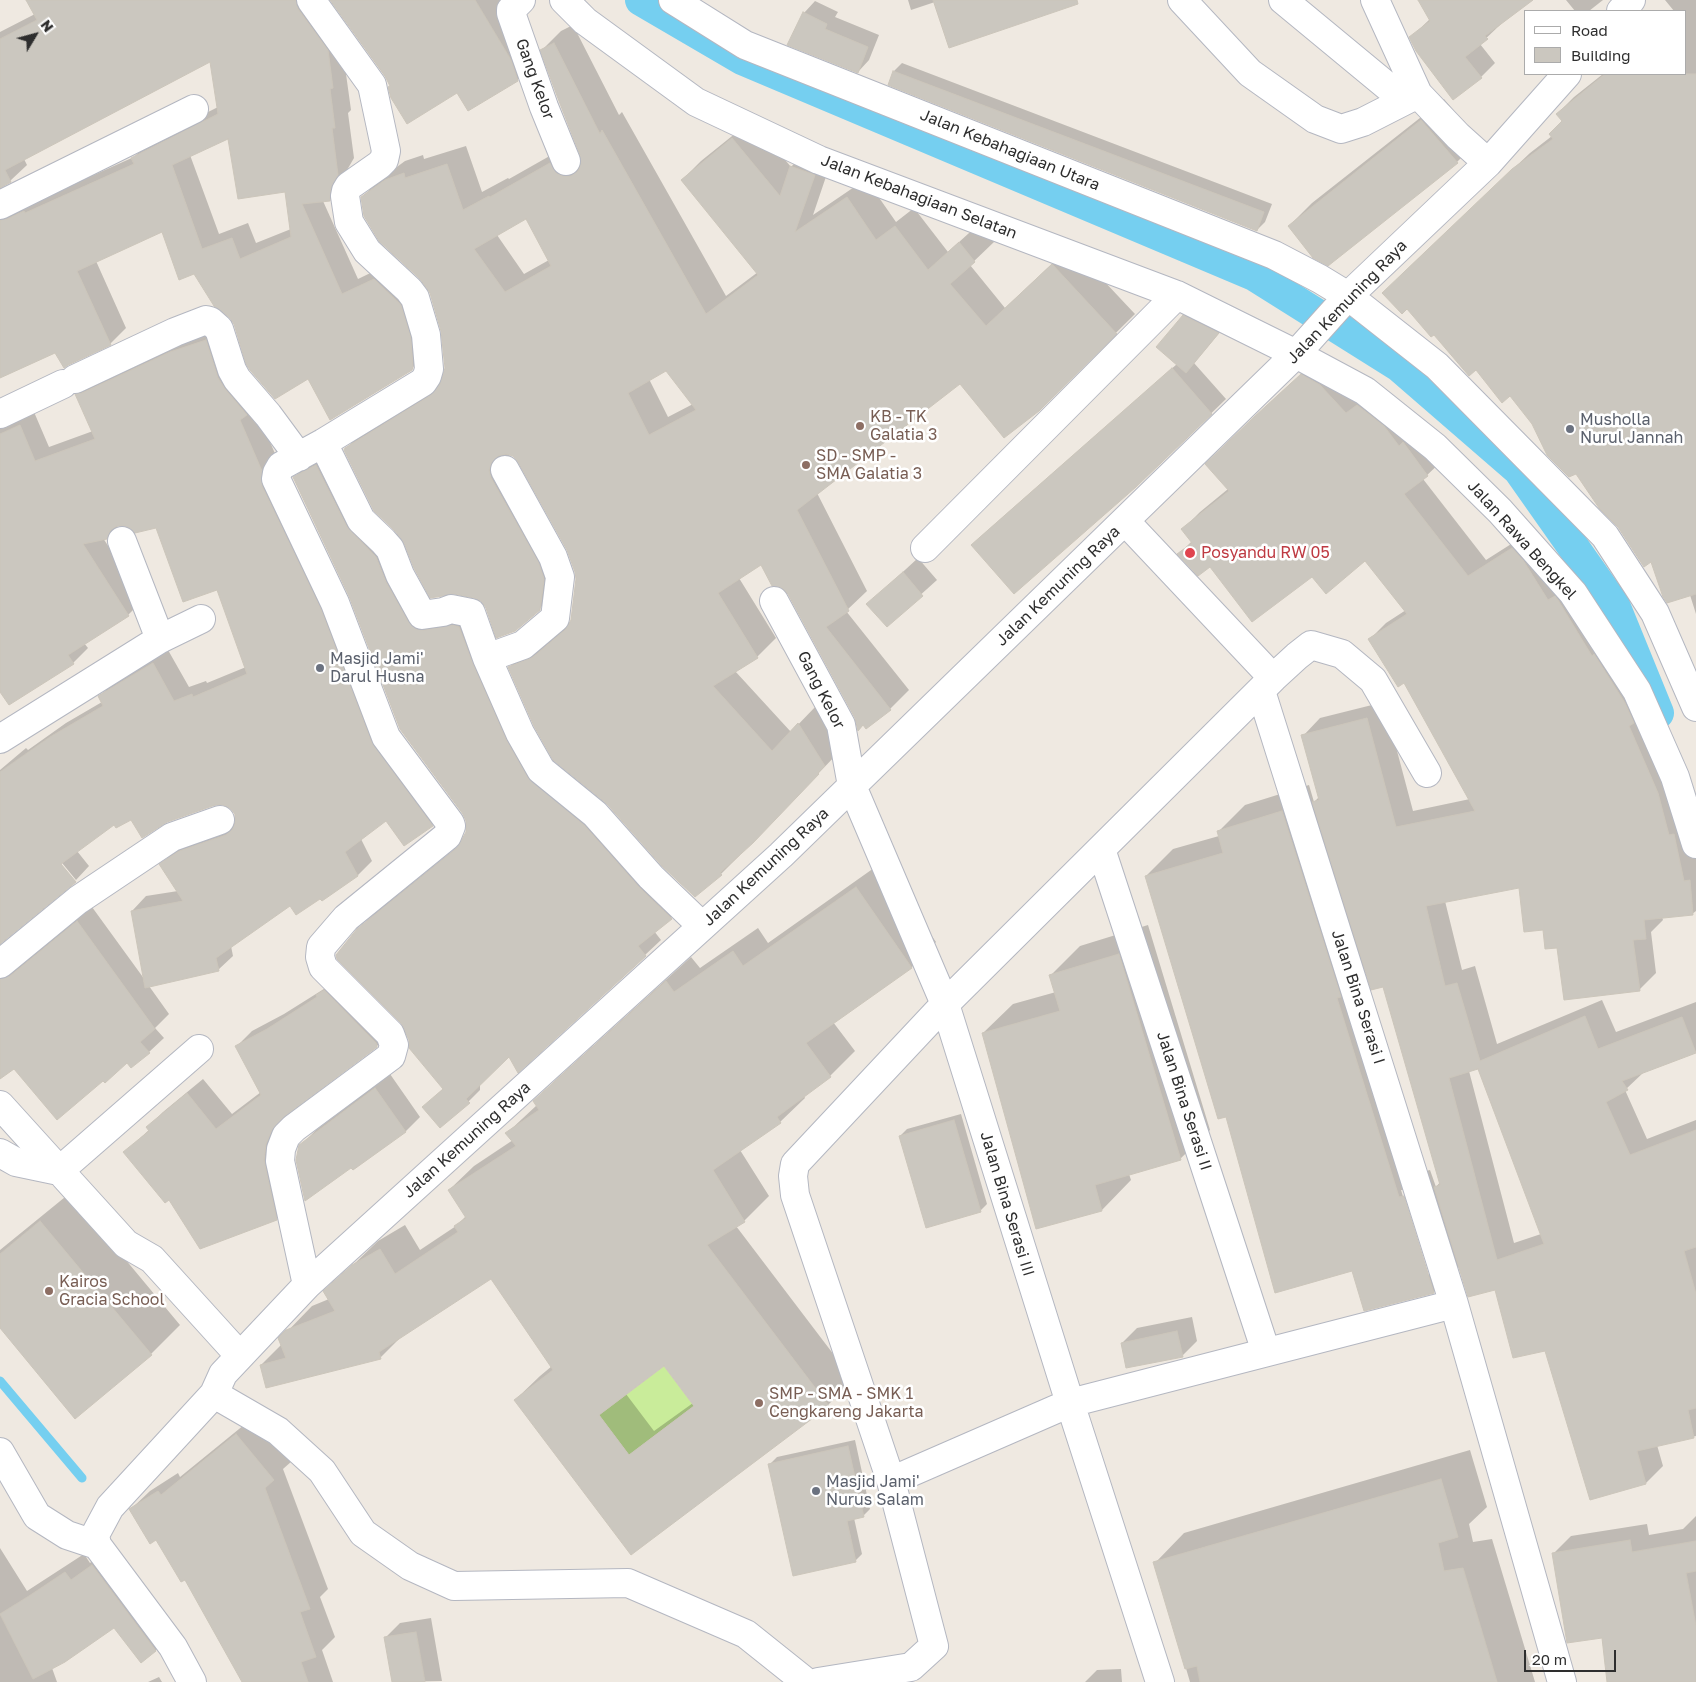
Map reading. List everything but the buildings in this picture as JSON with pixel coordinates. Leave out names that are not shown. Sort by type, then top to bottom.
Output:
[{"type":"street","points":[[307,1285],[280,1161],[281,1149],[286,1136],[294,1128],[391,1056],[394,1045],[390,1034],[323,967],[320,957],[321,948],[346,918],[447,836],[450,826],[450,823],[386,737],[336,603],[276,479],[278,468],[423,382],[429,369],[426,335],[415,298],[409,290],[367,251],[350,222],[345,196],[346,191],[349,186],[384,160],[386,151],[372,85],[311,0]]},
{"type":"street","name":"Gang Kelor","points":[[522,0],[511,10],[511,14],[544,107],[566,161]]},
{"type":"street","name":"Jalan Kebahagiaan Selatan","points":[[564,0],[585,21],[696,102],[819,160],[1177,295],[1303,347]]},
{"type":"street","name":"Jalan Kebahagiaan Utara","points":[[673,0],[745,45],[1274,255],[1320,279],[1344,300]]},
{"type":"street","points":[[1182,0],[1250,73],[1315,120],[1341,129],[1363,122],[1411,97]]},
{"type":"street","points":[[1283,0],[1411,97],[1488,164]]},
{"type":"street","points":[[1375,0],[1411,97]]},
{"type":"street","points":[[1623,10],[1631,0]]},
{"type":"street","name":"Jalan Kemuning Raya","points":[[96,1540],[110,1507],[214,1394],[223,1374],[307,1285],[781,854],[852,786],[1303,347],[1344,300],[1488,164],[1566,75]]},
{"type":"street","points":[[0,205],[194,109]]},
{"type":"street","points":[[925,548],[1177,295]]},
{"type":"street","points":[[1344,300],[1436,366],[1604,536],[1656,614],[1696,707]]},
{"type":"street","points":[[0,414],[175,332],[206,320],[219,329],[232,370],[237,379],[268,415],[299,457]]},
{"type":"street","name":"Jalan Rawa Bengkel","points":[[1303,347],[1365,391],[1435,448],[1500,511],[1573,593],[1637,691],[1675,777],[1696,844]]},
{"type":"street","points":[[323,443],[361,520],[390,549],[400,575],[422,615],[451,609],[472,613],[486,658],[520,733],[541,770],[595,814],[651,877],[702,926]]},
{"type":"street","points":[[486,658],[522,645],[555,618],[560,577],[553,557],[506,470]]},
{"type":"street","points":[[1125,521],[1267,685]]},
{"type":"street","points":[[122,541],[160,639]]},
{"type":"street","name":"Gang Kelor","points":[[774,601],[841,725],[852,786],[945,1004]]},
{"type":"street","points":[[0,739],[160,639],[201,619]]},
{"type":"street","points":[[818,1682],[910,1667],[934,1646],[891,1481],[795,1195],[793,1176],[795,1164],[945,1004],[1267,685],[1311,645],[1342,654],[1373,680],[1427,772]]},
{"type":"street","name":"Jalan Bina Serasi I","points":[[1267,685],[1454,1304],[1562,1682]]},
{"type":"street","points":[[0,964],[78,900],[172,837],[220,820]]},
{"type":"street","name":"Jalan Bina Serasi II","points":[[1101,849],[1266,1352]]},
{"type":"street","name":"Jalan Bina Serasi III","points":[[945,1004],[1160,1682]]},
{"type":"street","points":[[59,1171],[199,1049]]},
{"type":"street","points":[[0,1104],[126,1244],[152,1259],[240,1356]]},
{"type":"street","points":[[0,1153],[16,1162],[59,1171]]},
{"type":"street","points":[[891,1481],[1070,1403],[1454,1304]]},
{"type":"street","points":[[214,1394],[278,1431],[322,1471],[363,1533],[410,1566],[454,1586],[628,1583],[746,1634],[806,1682]]},
{"type":"street","points":[[0,1452],[37,1516],[66,1535],[96,1540],[173,1647],[192,1682]]},
{"type":"green space","points":[[664,1366],[694,1406],[629,1455],[599,1415]]},
{"type":"waterway","points":[[641,0],[742,59],[1254,275],[1399,366],[1519,470],[1614,605],[1658,713]]},
{"type":"waterway","points":[[0,1381],[82,1478]]},
{"type":"place","name":"KB - TK Galatia 3","points":[[860,426]]},
{"type":"place","name":"Musholla Nurul Jannah","points":[[1570,429]]},
{"type":"place","name":"SD - SMP - SMA Galatia 3","points":[[806,465]]},
{"type":"place","name":"Posyandu RW 05","points":[[1190,553]]},
{"type":"place","name":"Masjid Jami' Darul Husna","points":[[320,668]]},
{"type":"place","name":"Kairos Gracia School","points":[[49,1291]]},
{"type":"place","name":"SMP - SMA - SMK 1 Cengkareng Jakarta","points":[[759,1403]]},
{"type":"place","name":"Masjid Jami' Nurus Salam","points":[[816,1491]]}]
